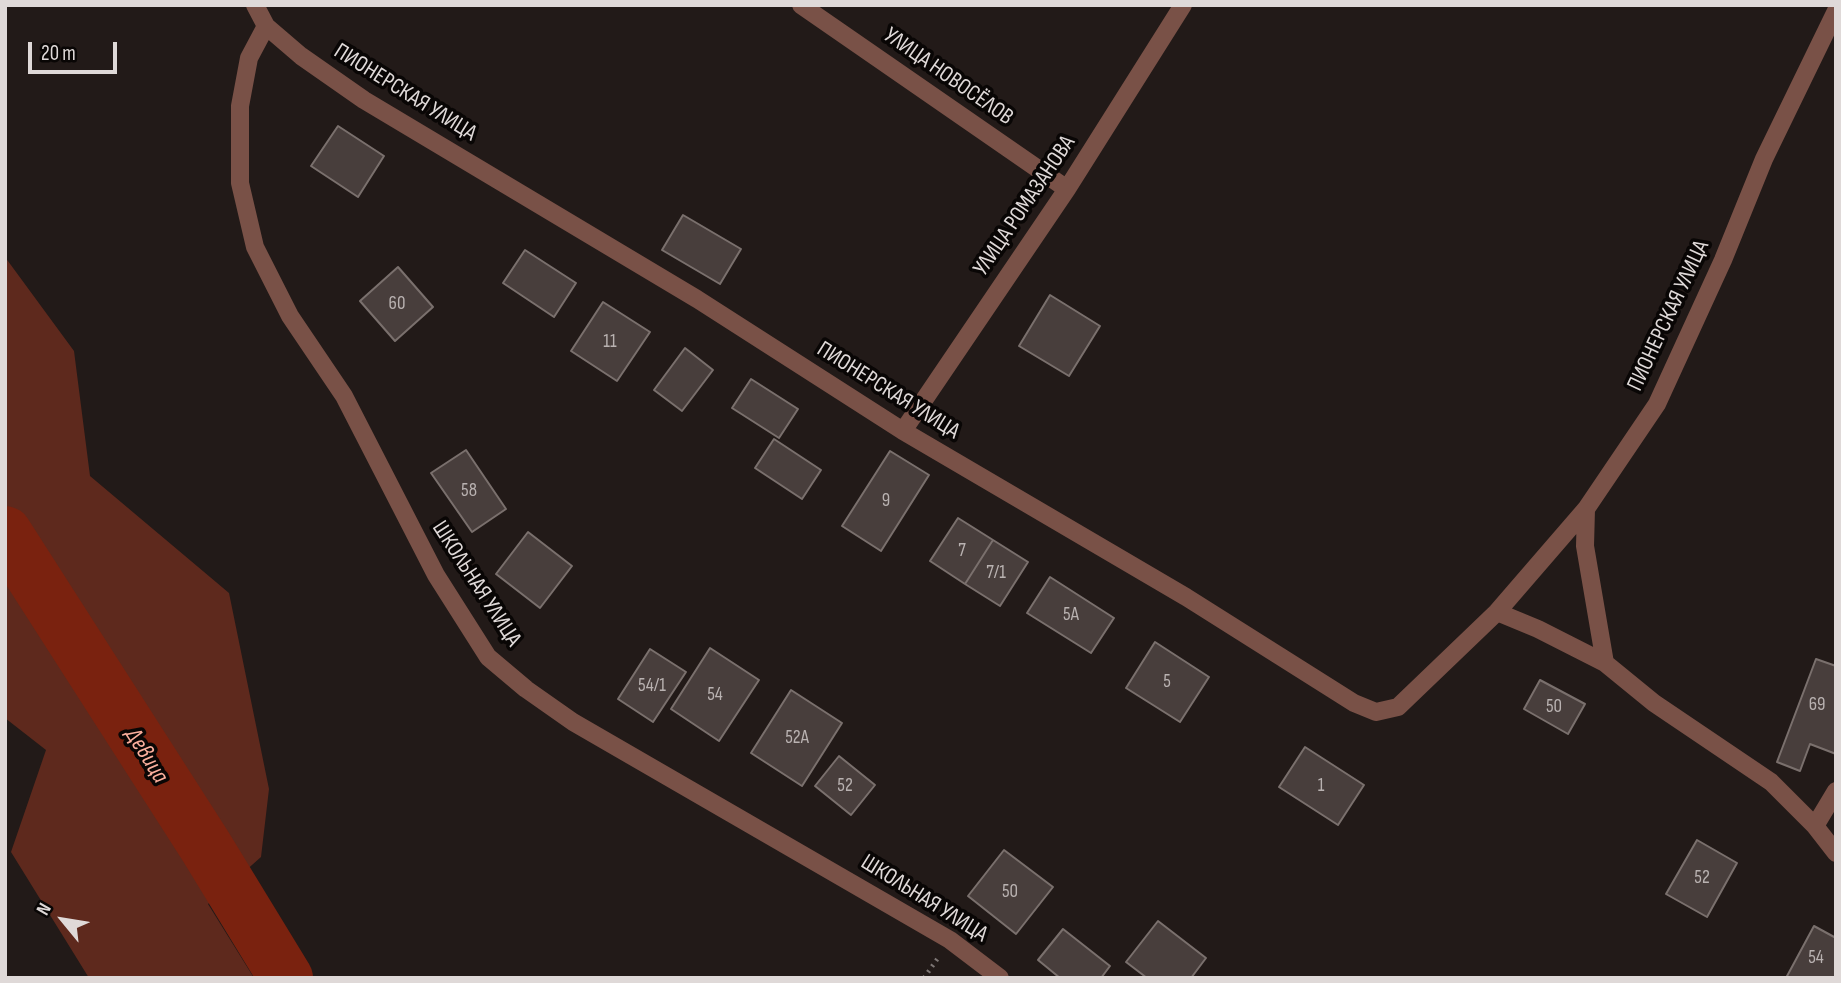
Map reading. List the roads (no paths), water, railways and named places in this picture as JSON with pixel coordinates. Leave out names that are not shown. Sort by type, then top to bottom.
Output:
[{"type":"street","name":"ПИОНЕРСКАЯ УЛИЦА","points":[[255,5],[266,26],[301,56],[364,100],[697,299],[903,431],[1186,597],[1354,703],[1376,712],[1398,707],[1497,612],[1586,509],[1657,404],[1723,260],[1764,159],[1836,11]]},
{"type":"street","name":"УЛИЦА НОВОСЁЛОВ","points":[[801,5],[1067,189]]},
{"type":"street","name":"УЛИЦА РОМАЗАНОВА","points":[[903,431],[1067,189],[1183,5]]},
{"type":"street","name":"ШКОЛЬНАЯ УЛИЦА","points":[[266,26],[249,58],[240,106],[240,183],[255,247],[290,316],[344,396],[436,575],[488,657],[526,689],[573,722],[950,940],[1000,978]]},
{"type":"street","points":[[1586,509],[1585,546],[1605,663]]},
{"type":"street","points":[[1497,612],[1538,629],[1605,663],[1654,703],[1771,782],[1815,826],[1836,853]]},
{"type":"street","points":[[1815,826],[1836,790]]},
{"type":"waterway","name":"Девица","points":[[5,533],[206,847],[286,978]]}]
